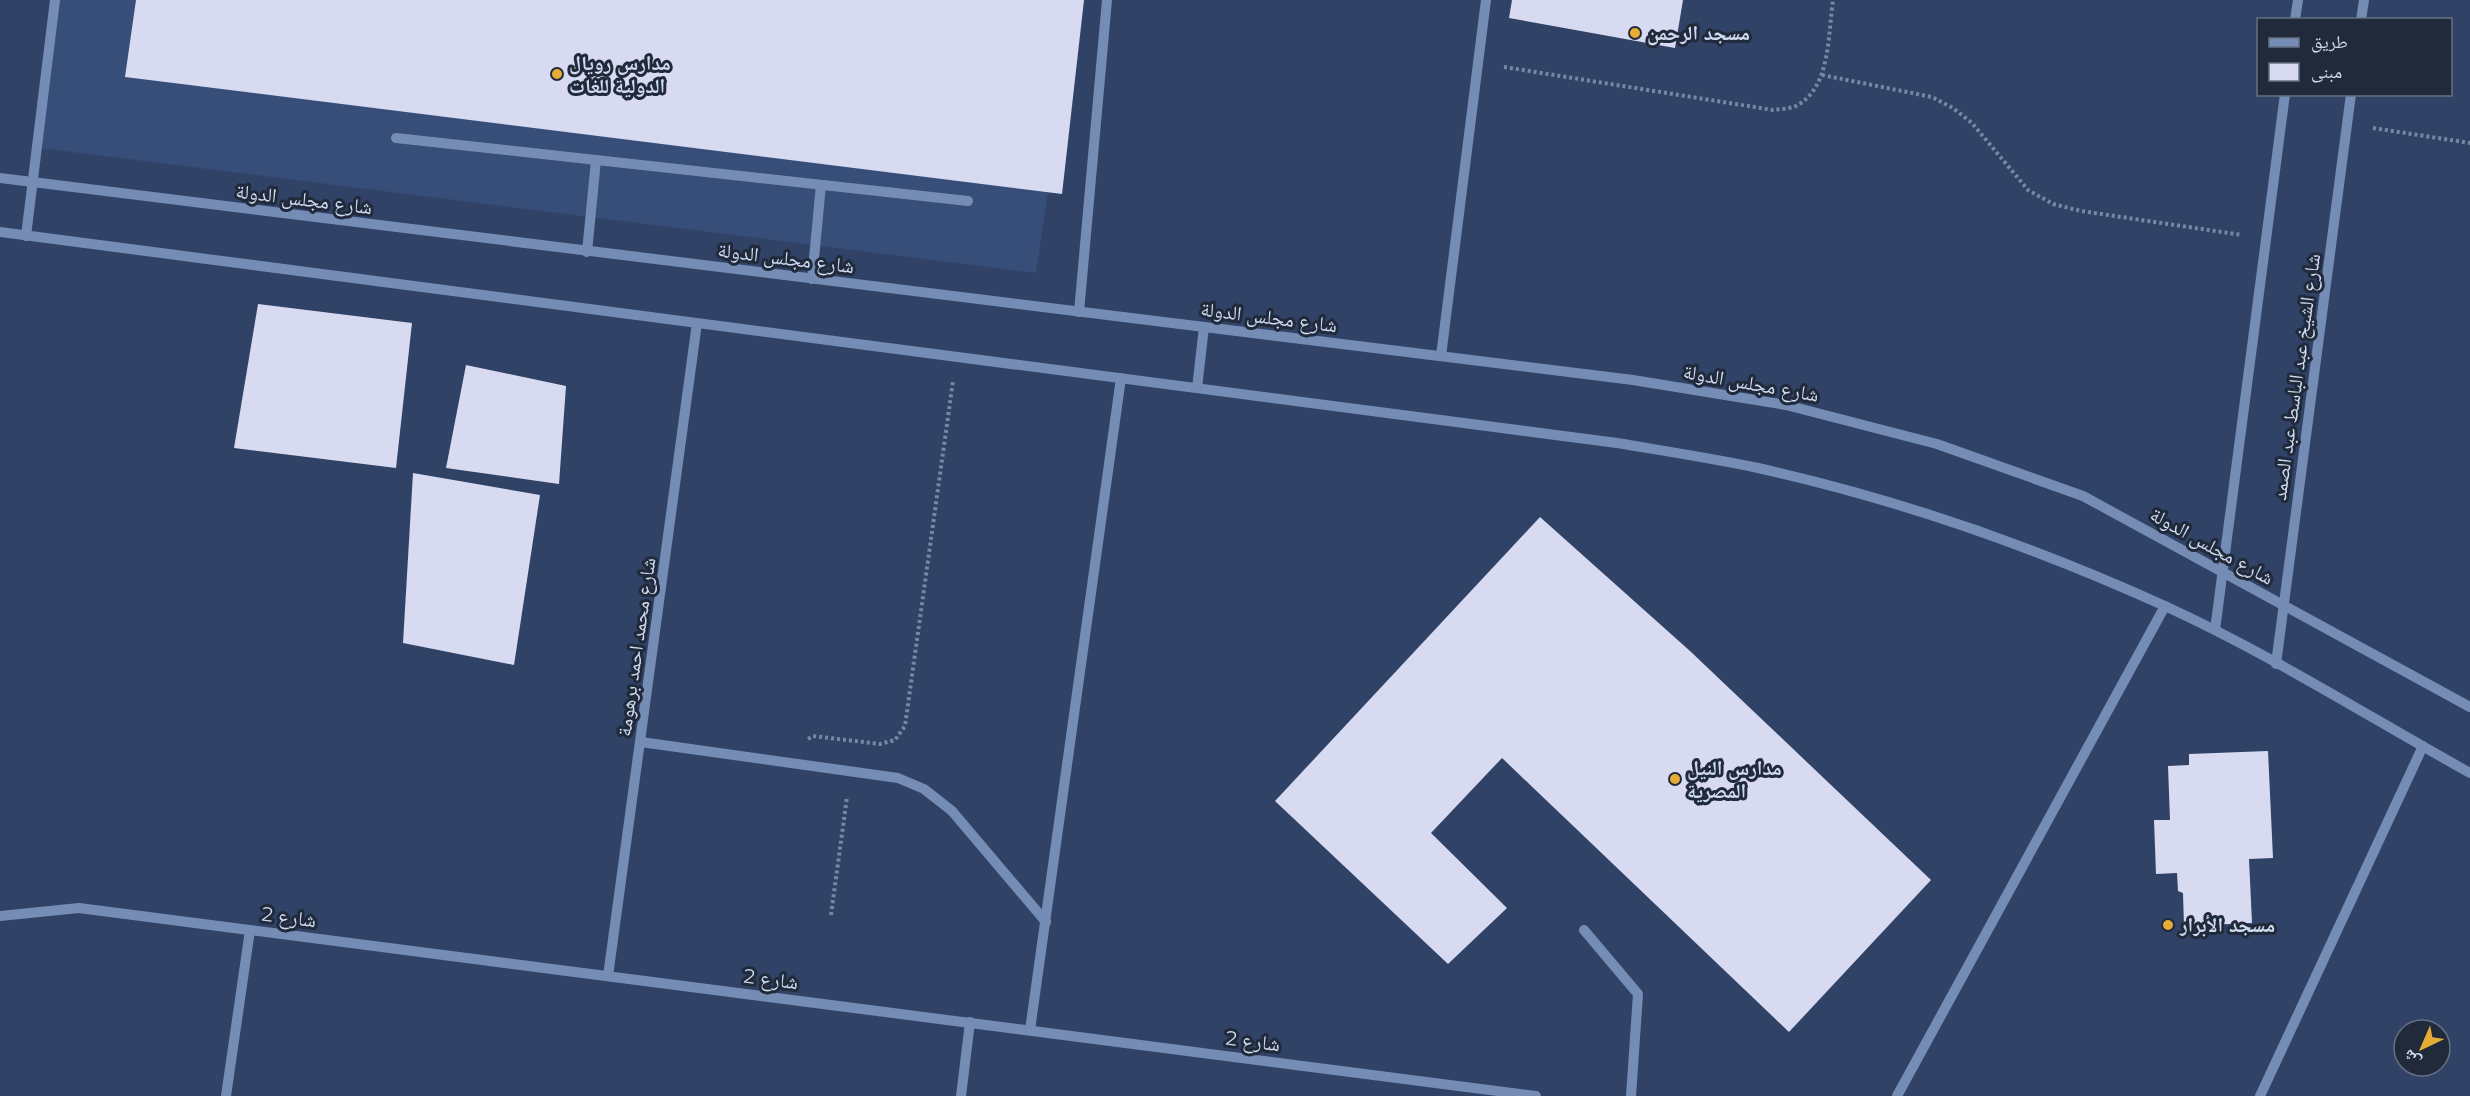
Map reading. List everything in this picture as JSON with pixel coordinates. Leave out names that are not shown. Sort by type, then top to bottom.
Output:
[{"type":"street","points":[[26,236],[55,0]]},
{"type":"street","points":[[1079,312],[1107,0]]},
{"type":"street","points":[[1441,356],[1486,0]]},
{"type":"street","points":[[2295,18],[2298,0]]},
{"type":"street","points":[[2361,18],[2364,0]]},
{"type":"street","points":[[2215,630],[2285,96]]},
{"type":"street","name":"شارع الشيخ عبد الباسط عبد الصمد","points":[[2276,664],[2351,96]]},
{"type":"street","points":[[396,138],[968,201]]},
{"type":"street","points":[[587,252],[596,160]]},
{"type":"street","name":"شارع مجلس الدولة","points":[[0,178],[1633,380],[1786,405],[1937,444],[2083,496],[2470,707]]},
{"type":"street","points":[[812,279],[821,185]]},
{"type":"street","points":[[0,232],[1617,443],[1758,468],[1897,504],[2033,550],[2165,606],[2215,630],[2470,773]]},
{"type":"street","name":"شارع محمد احمد برهومة","points":[[608,976],[642,742],[697,323]]},
{"type":"street","points":[[1197,388],[1204,327]]},
{"type":"street","points":[[1030,1030],[1121,378]]},
{"type":"street","points":[[1897,1096],[2165,606]]},
{"type":"street","points":[[642,742],[898,778],[924,789],[952,811],[1046,922]]},
{"type":"street","points":[[2260,1096],[2422,746]]},
{"type":"street","name":"شارع 2","points":[[0,916],[79,908],[1536,1096]]},
{"type":"street","points":[[226,1096],[250,930]]},
{"type":"street","points":[[1584,930],[1638,994],[1631,1096]]},
{"type":"street","points":[[961,1096],[970,1022]]},
{"type":"path","points":[[1479,62],[1773,110],[1794,106],[1812,94],[1822,75],[1833,0]]},
{"type":"path","points":[[1822,75],[1932,97],[1953,108],[1972,123],[2028,190],[2053,204],[2081,211],[2266,239]]},
{"type":"path","points":[[2347,124],[2470,143]]},
{"type":"path","points":[[798,764],[805,741],[813,736],[880,744],[895,740],[905,726],[956,358]]},
{"type":"path","points":[[831,915],[851,771]]},
{"type":"shaded area","name":"مدارس رويال الدولية للغات","points":[[58,0],[1076,0],[1036,273],[40,148]]},
{"type":"building","points":[[136,0],[1084,0],[1062,194],[125,77]]},
{"type":"building","name":"مسجد الرحمن","points":[[1512,0],[1683,0],[1675,48],[1509,18]]},
{"type":"building","points":[[258,304],[412,323],[396,468],[234,448]]},
{"type":"building","points":[[466,365],[566,386],[559,484],[446,468]]},
{"type":"building","points":[[413,473],[540,495],[514,665],[403,643]]},
{"type":"building","name":"مدارس النيل المصرية","points":[[1540,517],[1690,651],[1931,880],[1789,1032],[1502,758],[1431,833],[1507,908],[1448,964],[1275,801]]},
{"type":"building","name":"مسجد الأبرار","points":[[2268,751],[2273,858],[2249,859],[2252,923],[2184,926],[2183,893],[2178,891],[2177,873],[2156,874],[2154,820],[2170,820],[2168,766],[2189,765],[2189,754]]},
{"type":"place","name":"مسجد الرحمن","points":[[1635,33]]},
{"type":"place","name":"مدارس رويال الدولية للغات","points":[[557,74]]},
{"type":"place","name":"مدارس النيل المصرية","points":[[1675,779]]},
{"type":"place","name":"مسجد الأبرار","points":[[2168,925]]}]
